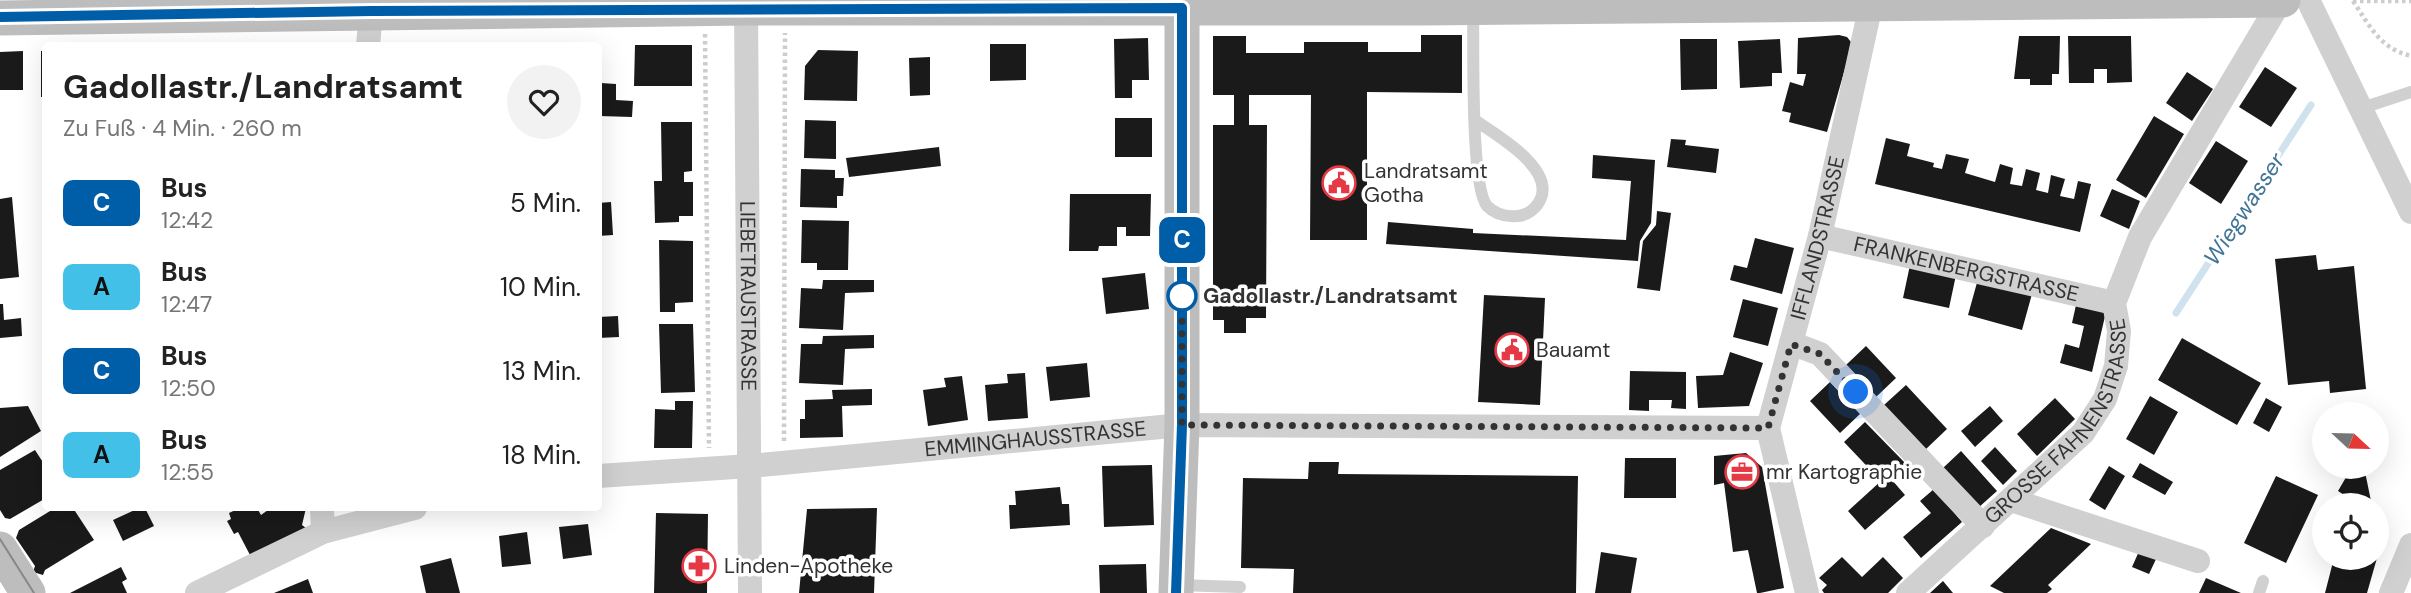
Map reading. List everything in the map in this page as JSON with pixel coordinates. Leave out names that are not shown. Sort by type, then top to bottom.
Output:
[{"type":"street","points":[[0,18],[372,5],[705,8],[746,4],[785,8],[1182,4],[1473,8],[1599,3],[2282,0]]},
{"type":"street","name":"GROSSE FAHNENSTRASSE","points":[[1908,593],[2083,433],[2105,399],[2116,366],[2119,331],[2113,303],[2140,237],[2282,0]]},
{"type":"street","points":[[2308,0],[2411,212]]},
{"type":"street","name":"IFFLANDSTRASSE","points":[[1807,593],[1768,428],[1820,236],[1872,2]]},
{"type":"street","name":"LIEBETRAUSTRASSE","points":[[746,4],[750,593]]},
{"type":"street","points":[[1176,589],[1182,425],[1182,4]]},
{"type":"street","points":[[368,42],[372,5]]},
{"type":"street","name":"FRANKENBERGSTRASSE","points":[[1820,236],[2113,303]]},
{"type":"street","points":[[1791,344],[1820,354],[1983,526]]},
{"type":"street","name":"EMMINGHAUSSTRASSE","points":[[602,477],[784,463],[1182,425],[1768,428]]},
{"type":"street","points":[[2011,500],[2198,561]]},
{"type":"street","points":[[322,511],[323,532]]},
{"type":"street","points":[[197,593],[323,532],[404,511]]},
{"type":"street","points":[[2390,593],[2411,545]]},
{"type":"street","points":[[0,549],[28,593]]},
{"type":"lane","points":[[1473,8],[1476,121],[1480,190],[1487,205],[1502,216],[1520,216],[1534,210],[1542,197],[1542,182],[1535,169],[1524,156],[1476,121]]},
{"type":"lane","points":[[2359,109],[2411,92]]},
{"type":"lane","points":[[1176,589],[1240,587]]},
{"type":"path","points":[[2411,1],[2353,1],[2372,34],[2394,52],[2411,56]]},
{"type":"path","points":[[705,8],[709,469]]},
{"type":"path","points":[[784,463],[785,8]]},
{"type":"building","name":"Landratsamt Gotha","points":[[1421,35],[1462,35],[1462,93],[1367,92],[1367,240],[1310,240],[1311,95],[1249,95],[1249,125],[1267,125],[1266,318],[1246,318],[1246,333],[1224,333],[1224,320],[1213,320],[1213,125],[1234,125],[1234,95],[1213,95],[1213,36],[1246,36],[1246,53],[1304,53],[1304,42],[1368,42],[1368,52],[1421,52]]},
{"type":"building","points":[[1839,35],[1847,37],[1851,42],[1850,51],[1827,132],[1789,122],[1791,113],[1782,111],[1790,82],[1803,86],[1806,74],[1797,74],[1798,38]]},
{"type":"building","points":[[2019,36],[2060,36],[2059,74],[2052,74],[2052,85],[2030,85],[2030,79],[2014,79]]},
{"type":"building","points":[[2068,36],[2131,36],[2132,82],[2107,83],[2107,69],[2094,69],[2094,83],[2069,83]]},
{"type":"building","points":[[1148,38],[1149,80],[1132,80],[1132,98],[1115,98],[1114,39]]},
{"type":"building","points":[[1680,39],[1717,39],[1717,89],[1681,90]]},
{"type":"building","points":[[1780,39],[1782,73],[1772,73],[1772,86],[1740,88],[1738,41]]},
{"type":"building","points":[[990,44],[1026,44],[1026,80],[990,81]]},
{"type":"building","points":[[635,45],[692,45],[692,86],[634,86]]},
{"type":"building","points":[[818,50],[858,51],[857,101],[804,100],[805,66]]},
{"type":"building","points":[[23,51],[23,90],[0,90],[0,52]]},
{"type":"building","points":[[41,51],[42,51],[42,97]]},
{"type":"building","points":[[930,57],[930,95],[910,96],[909,58]]},
{"type":"building","points":[[2265,67],[2297,88],[2271,127],[2239,107]]},
{"type":"building","points":[[2187,72],[2213,89],[2192,121],[2166,103]]},
{"type":"building","points":[[602,83],[616,84],[616,100],[633,101],[632,117],[602,116]]},
{"type":"building","points":[[2154,116],[2184,134],[2146,198],[2116,180]]},
{"type":"building","points":[[1115,118],[1152,118],[1152,157],[1115,157]]},
{"type":"building","points":[[805,120],[836,121],[836,159],[804,158]]},
{"type":"building","points":[[661,122],[692,122],[692,171],[684,172],[684,182],[693,182],[693,216],[679,216],[679,222],[655,223],[654,181],[662,181]]},
{"type":"building","points":[[1886,138],[1910,144],[1907,156],[1934,163],[1933,167],[1942,169],[1946,154],[1969,159],[1965,173],[1995,182],[2000,164],[2013,168],[2010,184],[2022,186],[2026,169],[2040,173],[2036,190],[2048,193],[2051,175],[2065,179],[2060,196],[2074,199],[2078,181],[2091,184],[2080,232],[1875,184]]},
{"type":"building","points":[[1671,139],[1686,140],[1685,145],[1719,149],[1716,173],[1667,167]]},
{"type":"building","points":[[2216,141],[2248,161],[2221,204],[2189,183]]},
{"type":"building","points":[[939,147],[941,166],[849,177],[846,158]]},
{"type":"building","points":[[1593,155],[1655,160],[1651,223],[1640,241],[1638,261],[1386,244],[1388,222],[1473,229],[1473,233],[1626,240],[1631,181],[1592,178]]},
{"type":"building","points":[[801,169],[835,170],[835,178],[844,178],[843,196],[837,196],[837,208],[800,207]]},
{"type":"building","points":[[2112,189],[2140,201],[2129,229],[2100,216]]},
{"type":"building","points":[[1070,194],[1151,194],[1150,236],[1126,236],[1126,227],[1117,227],[1117,246],[1099,246],[1098,251],[1069,251]]},
{"type":"building","points":[[12,197],[19,277],[0,279],[0,199]]},
{"type":"building","points":[[611,202],[613,235],[602,236],[602,203]]},
{"type":"building","points":[[1657,211],[1671,213],[1660,291],[1637,288],[1643,241],[1656,225]]},
{"type":"building","points":[[802,220],[849,221],[848,270],[817,270],[817,263],[801,263]]},
{"type":"building","points":[[1755,238],[1794,248],[1782,294],[1730,280],[1734,265],[1747,268]]},
{"type":"building","points":[[659,240],[693,241],[693,302],[675,303],[675,312],[660,312]]},
{"type":"building","points":[[2316,255],[2318,270],[2354,266],[2366,389],[2330,393],[2329,381],[2288,385],[2275,259]]},
{"type":"building","points":[[1910,265],[1956,275],[1949,308],[1903,298]]},
{"type":"building","points":[[1145,273],[1149,309],[1106,314],[1102,278]]},
{"type":"building","points":[[1978,279],[2032,294],[2022,330],[1968,315]]},
{"type":"building","points":[[823,280],[874,280],[874,292],[845,293],[843,330],[799,328],[801,288],[822,289]]},
{"type":"building","name":"Bauamt","points":[[1484,295],[1545,298],[1540,405],[1478,402]]},
{"type":"building","points":[[1743,299],[1778,308],[1768,346],[1733,337]]},
{"type":"building","points":[[0,304],[3,304],[4,320],[21,318],[22,336],[0,338]]},
{"type":"building","points":[[2076,305],[2106,312],[2092,372],[2060,363],[2065,344],[2079,348],[2084,326],[2072,323]]},
{"type":"building","points":[[618,316],[619,337],[602,338],[602,317]]},
{"type":"building","points":[[659,324],[693,324],[695,392],[661,393]]},
{"type":"building","points":[[874,335],[874,348],[845,349],[843,385],[799,383],[801,344],[822,344],[823,336]]},
{"type":"building","points":[[2182,338],[2261,383],[2237,425],[2158,380]]},
{"type":"building","points":[[1866,346],[1896,378],[1876,397],[1846,365]]},
{"type":"building","points":[[1730,352],[1763,363],[1749,406],[1698,408],[1696,376],[1723,375]]},
{"type":"building","points":[[1087,363],[1090,397],[1050,401],[1046,367]]},
{"type":"building","points":[[1630,371],[1686,372],[1686,409],[1671,408],[1672,400],[1649,400],[1649,411],[1629,410]]},
{"type":"building","points":[[1025,373],[1028,418],[988,421],[985,385],[1008,383],[1007,374]]},
{"type":"building","points":[[962,376],[968,420],[928,426],[923,390],[946,387],[944,378]]},
{"type":"building","points":[[1830,382],[1860,414],[1840,433],[1810,401]]},
{"type":"building","points":[[1906,385],[1947,429],[1926,449],[1884,405]]},
{"type":"building","points":[[872,389],[872,405],[842,406],[843,437],[800,438],[800,419],[805,419],[805,400],[833,399],[832,390]]},
{"type":"building","points":[[2150,396],[2178,412],[2154,455],[2126,439]]},
{"type":"building","points":[[2055,398],[2075,419],[2037,456],[2017,434]]},
{"type":"building","points":[[2266,398],[2282,407],[2269,432],[2253,423]]},
{"type":"building","points":[[675,401],[693,401],[692,448],[654,448],[655,409],[675,410]]},
{"type":"building","points":[[28,406],[41,431],[0,457],[0,408]]},
{"type":"building","points":[[1990,406],[2003,421],[1975,447],[1961,431]]},
{"type":"building","points":[[1865,422],[1907,465],[1892,480],[1905,495],[1865,530],[1848,511],[1881,481],[1844,442]]},
{"type":"building","points":[[1995,447],[2017,471],[2003,485],[1981,461]]},
{"type":"building","points":[[35,450],[42,461],[42,500],[10,519],[5,518],[0,510],[0,470]]},
{"type":"building","points":[[1961,451],[1997,491],[1978,508],[1943,468]]},
{"type":"building","points":[[1746,453],[1762,467],[1784,588],[1760,593],[1757,593],[1748,550],[1733,552],[1724,483],[1714,485],[1714,456]]},
{"type":"building","points":[[1625,458],[1676,458],[1676,498],[1624,498]]},
{"type":"building","points":[[1309,462],[1339,462],[1338,474],[1578,476],[1576,593],[1293,593],[1294,569],[1241,568],[1243,478],[1308,479]]},
{"type":"building","points":[[2140,463],[2173,482],[2165,495],[2132,477]]},
{"type":"building","points":[[1152,465],[1154,525],[1104,527],[1102,466]]},
{"type":"building","points":[[2109,466],[2125,476],[2105,510],[2089,500]]},
{"type":"building","points":[[2276,476],[2314,493],[2312,508],[2286,563],[2244,543]]},
{"type":"building","points":[[2344,480],[2367,480],[2369,493],[2341,493],[2338,491]]},
{"type":"building","points":[[1060,487],[1062,504],[1069,504],[1070,525],[1010,529],[1009,505],[1016,505],[1015,491]]},
{"type":"building","points":[[1934,489],[1962,522],[1921,558],[1903,537],[1931,513],[1920,501]]},
{"type":"building","points":[[877,508],[874,593],[799,593],[807,509]]},
{"type":"building","points":[[50,511],[75,511],[94,540],[45,570],[43,575],[33,572],[35,566],[16,538],[19,530]]},
{"type":"building","points":[[132,511],[146,511],[154,526],[123,541],[113,520]]},
{"type":"building","points":[[259,511],[261,515],[267,511],[305,511],[302,525],[306,528],[250,555],[238,532],[234,534],[227,521],[231,519],[229,513]]},
{"type":"building","points":[[656,513],[708,514],[707,593],[654,593]]},
{"type":"building","points":[[588,524],[592,555],[563,559],[559,527]]},
{"type":"building","points":[[2051,528],[2091,544],[2048,585],[2052,589],[2047,593],[2004,593],[1990,586]]},
{"type":"building","points":[[527,532],[531,564],[502,567],[499,536]]},
{"type":"building","points":[[2140,549],[2157,557],[2149,574],[2132,567]]},
{"type":"building","points":[[1601,552],[1637,558],[1631,593],[1595,593]]},
{"type":"building","points":[[1842,557],[1862,577],[1883,557],[1903,578],[1888,593],[1824,593],[1822,590],[1827,585],[1819,578]]},
{"type":"building","points":[[451,558],[460,593],[426,593],[420,566]]},
{"type":"building","points":[[1146,564],[1147,593],[1100,593],[1099,565]]},
{"type":"building","points":[[121,567],[127,579],[122,582],[127,593],[70,593]]},
{"type":"building","points":[[2331,570],[2374,570],[2367,593],[2325,593]]},
{"type":"building","points":[[2206,578],[2241,593],[2199,593]]},
{"type":"building","points":[[308,579],[313,593],[274,593]]},
{"type":"building","points":[[1943,581],[1953,593],[1930,593]]},
{"type":"waterway","name":"Wiegwasser","points":[[2176,313],[2311,105]]},
{"type":"tram line","points":[[0,539],[34,593]]},
{"type":"bus line","name":"C","points":[[0,17],[746,8],[1182,8],[1182,425],[1176,593]]},
{"type":"place","name":"Landratsamt Gotha","points":[[1339,183]]},
{"type":"place","name":"Gadollastr./Landratsamt","points":[[1182,296]]},
{"type":"place","name":"Bauamt","points":[[1512,350]]},
{"type":"place","name":"mr Kartographie","points":[[1742,472]]},
{"type":"place","name":"Linden-Apotheke","points":[[699,566]]},
{"type":"route","points":[[1182,296],[1182,425],[1768,428],[1791,344],[1820,354],[1856,392]]}]
